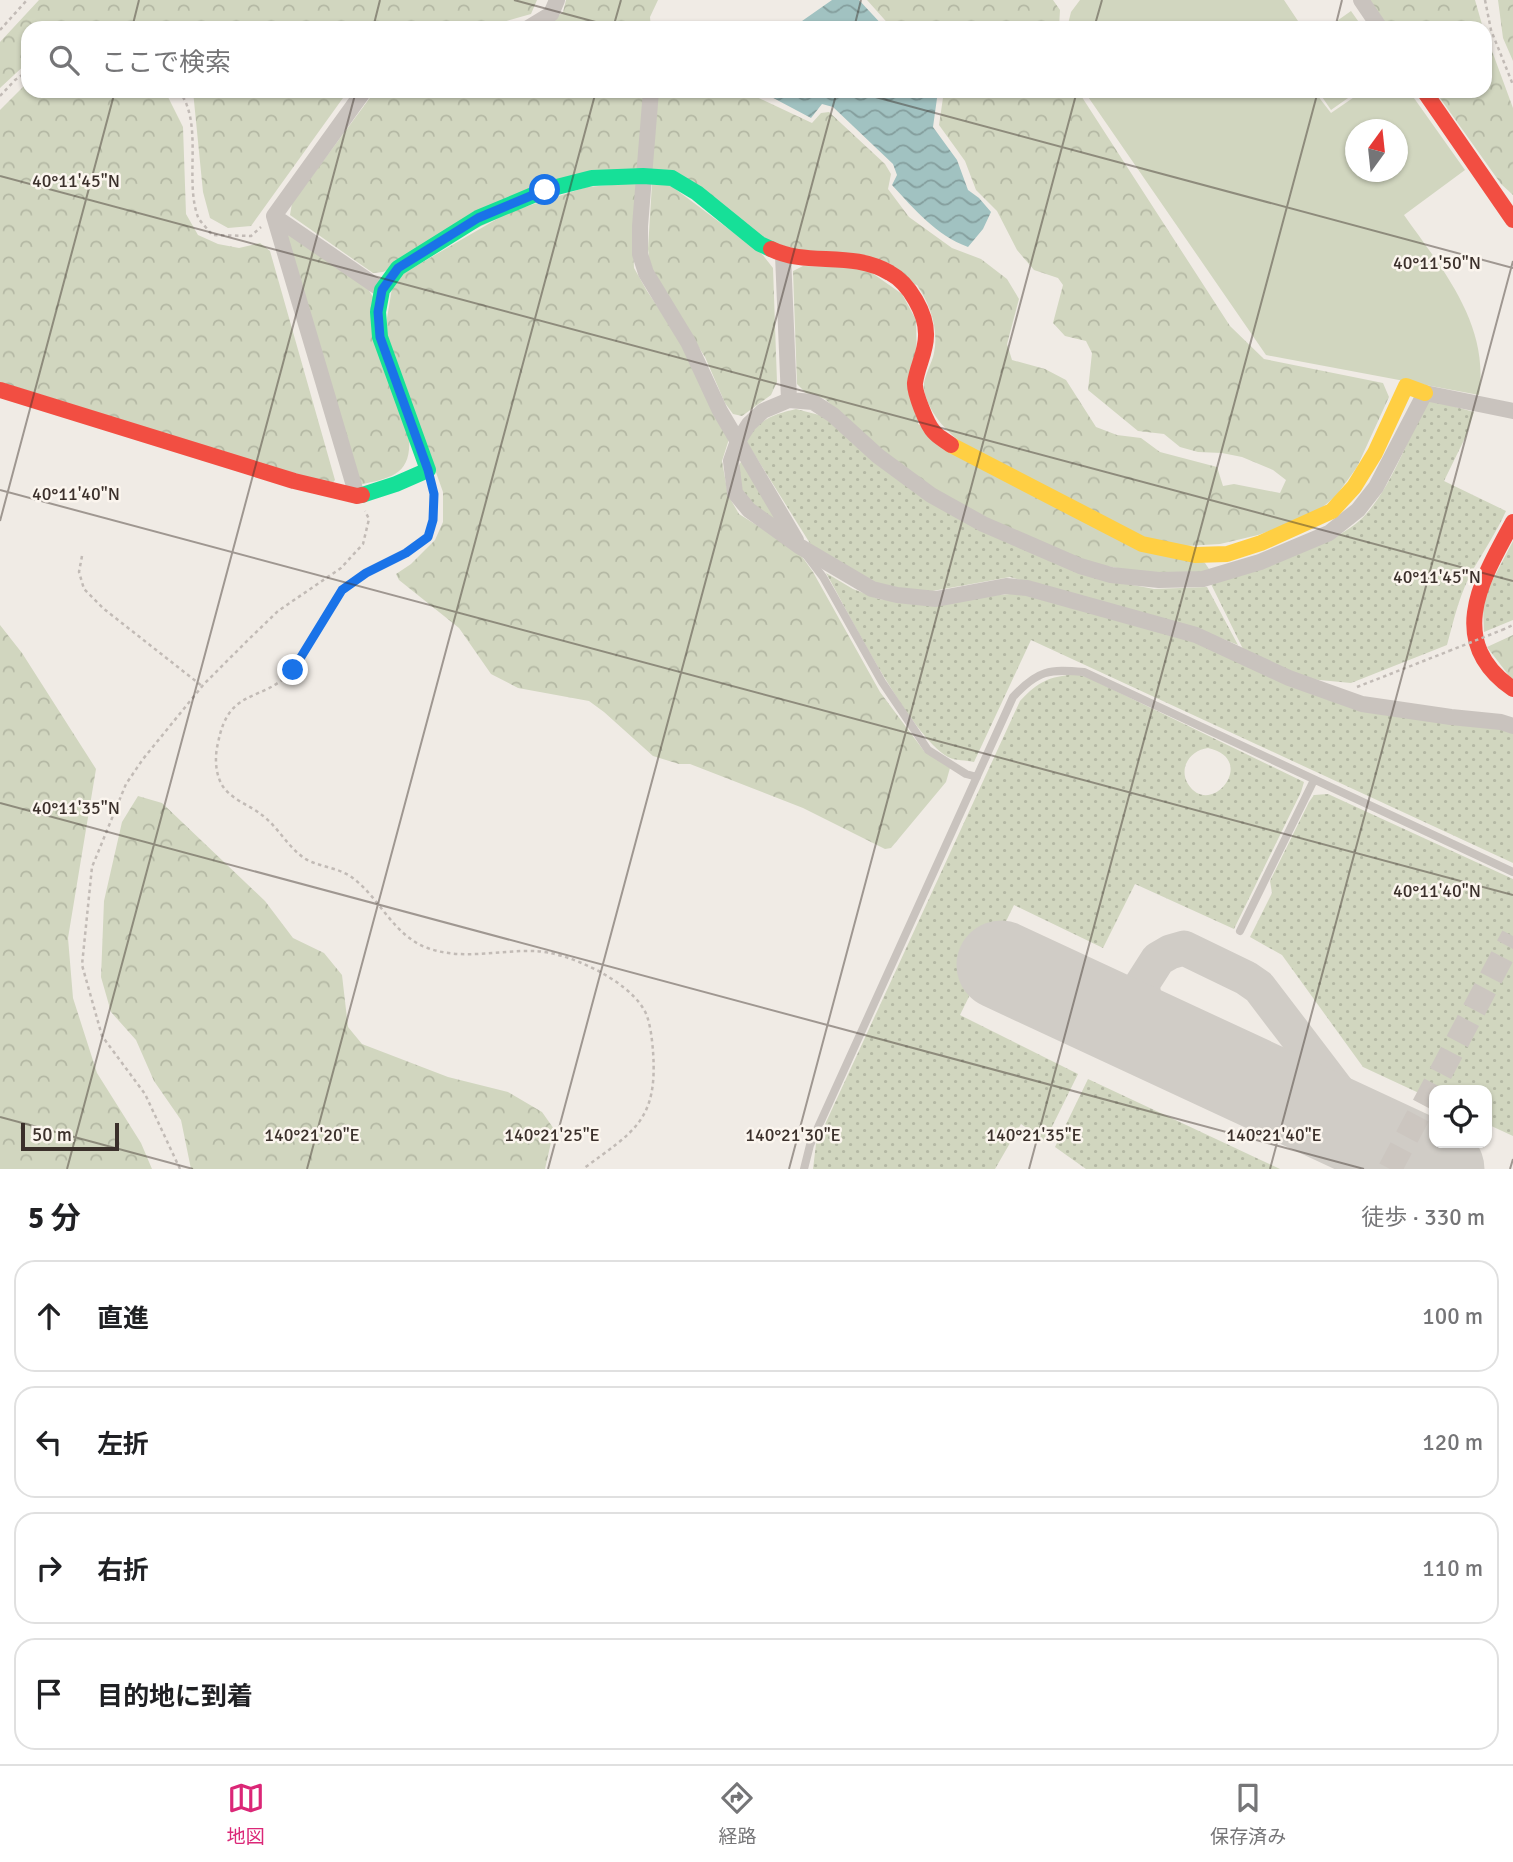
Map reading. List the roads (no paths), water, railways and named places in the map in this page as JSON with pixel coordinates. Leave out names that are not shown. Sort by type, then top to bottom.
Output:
[{"type":"street","points":[[540,21],[551,14],[557,0]]},
{"type":"street","points":[[1361,0],[1375,21]]},
{"type":"street","points":[[274,216],[359,98]]},
{"type":"street","points":[[650,98],[643,176],[640,254],[646,274],[694,352],[720,411],[799,546]]},
{"type":"street","points":[[1429,98],[1513,220]]},
{"type":"street","points":[[0,390],[268,474],[357,496],[396,484],[428,470],[380,337],[378,312],[382,290],[398,268],[478,218],[545,190],[592,178],[643,176],[672,178],[697,193],[760,244],[783,255],[870,262],[893,274],[909,292],[922,314],[926,336],[914,386],[933,432],[961,451],[1142,544],[1169,551],[1226,554],[1267,541],[1330,513],[1350,493],[1372,457],[1400,404],[1406,386],[1425,393],[1513,411]]},
{"type":"street","points":[[274,216],[382,290]]},
{"type":"street","points":[[274,216],[357,496]]},
{"type":"street","points":[[783,255],[789,400]]},
{"type":"street","points":[[1425,393],[1376,487],[1358,510],[1329,533],[1260,562],[1203,579],[1159,580],[1111,575],[1080,566],[983,524],[931,495],[888,464],[833,415],[813,402],[789,400],[763,411],[749,424],[738,441],[732,461],[735,493],[749,510],[799,546],[872,589],[936,599],[1006,586],[1027,588],[1196,635],[1289,678],[1362,704],[1513,726]]},
{"type":"street","points":[[1513,522],[1480,586],[1473,619],[1481,656],[1502,682],[1513,689]]},
{"type":"lane","points":[[799,546],[823,578],[881,682],[928,750],[966,774],[977,777]]},
{"type":"lane","points":[[804,1169],[810,1145],[1013,697],[1028,681],[1042,673],[1056,669],[1084,672],[1513,872]]},
{"type":"lane","points":[[1240,931],[1314,780]]},
{"type":"water","points":[[832,0],[859,0],[878,21],[802,21]]},
{"type":"water","points":[[773,98],[937,98],[933,127],[957,160],[968,190],[991,212],[983,229],[968,247],[946,236],[926,220],[892,185],[897,175],[893,164],[833,107],[822,104],[811,118]]},
{"type":"tunnel","points":[[1390,1169],[1513,936]]}]
